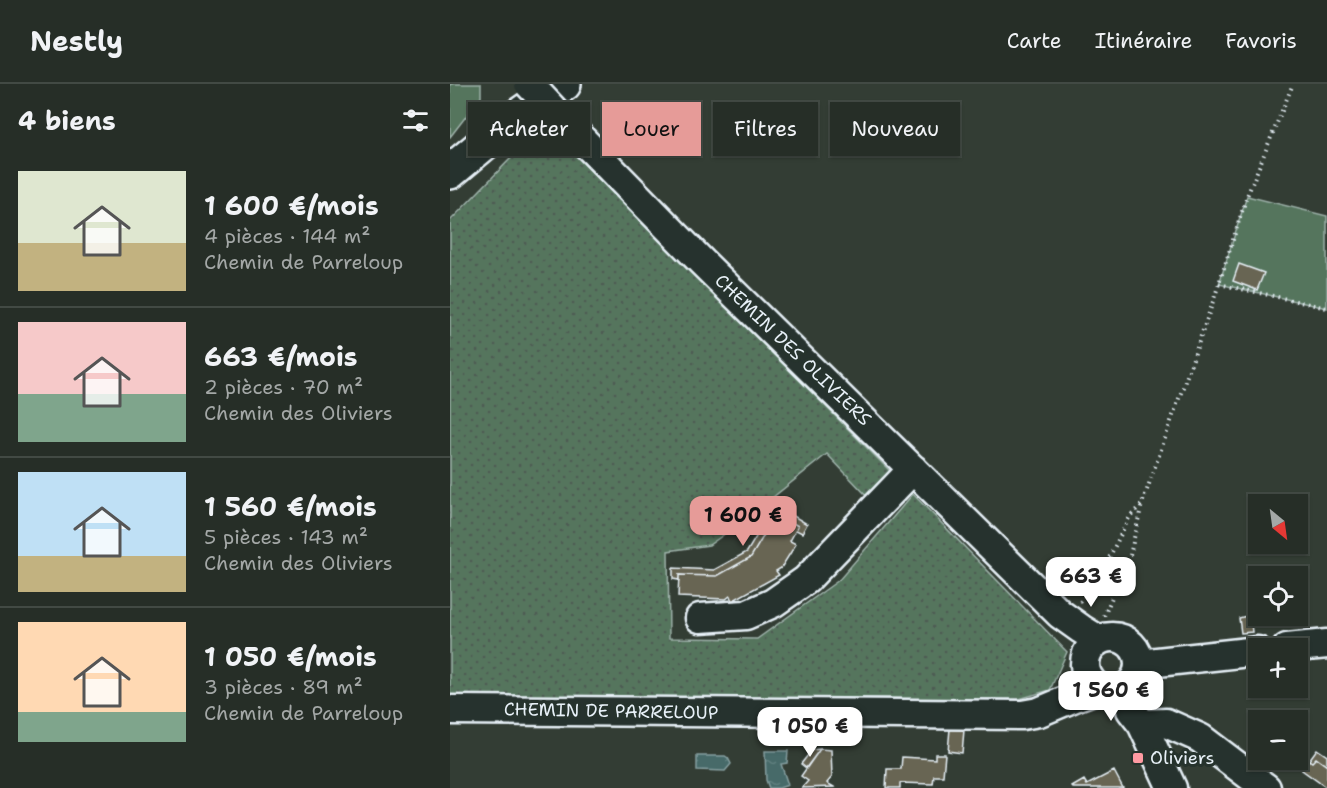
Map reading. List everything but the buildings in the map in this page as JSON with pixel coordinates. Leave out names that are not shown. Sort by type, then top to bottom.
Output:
[{"type":"main road","points":[[450,172],[512,120],[561,100]]},
{"type":"street","name":"CHEMIN DES OLIVIERS","points":[[529,84],[561,100],[702,262],[1060,614],[1081,629],[1108,665]]},
{"type":"street","points":[[700,618],[746,615],[773,603],[806,580],[913,469]]},
{"type":"street","points":[[1308,646],[1327,644]]},
{"type":"street","name":"CHEMIN DE PARRELOUP","points":[[450,710],[1022,715],[1039,712],[1057,704],[1108,665],[1248,652]]},
{"type":"street","points":[[1108,665],[1142,724],[1172,788]]},
{"type":"street","points":[[1142,724],[1166,723],[1200,738],[1266,788]]},
{"type":"path","points":[[1108,665],[1102,620],[1130,555],[1142,504],[1219,284],[1247,196],[1293,84]]},
{"type":"path","points":[[1219,284],[1327,308]]},
{"type":"path","points":[[1060,614],[1080,602],[1095,586],[1130,516],[1142,504]]},
{"type":"green space","points":[[450,84],[481,84],[481,97],[477,102],[468,102],[468,114],[450,137]]},
{"type":"green space","points":[[513,156],[576,156],[899,480],[870,507],[867,496],[827,454],[709,545],[668,551],[669,638],[757,639],[839,580],[913,494],[1067,652],[1050,690],[1019,699],[450,701],[450,221]]},
{"type":"green space","points":[[1247,196],[1327,216],[1327,308],[1219,284]]},
{"type":"water","points":[[765,751],[788,751],[787,763],[781,764],[788,785],[769,788],[766,780]]},
{"type":"water","points":[[697,756],[725,756],[731,764],[725,771],[697,770]]},
{"type":"place","name":"Oliviers","points":[[1138,758]]}]
